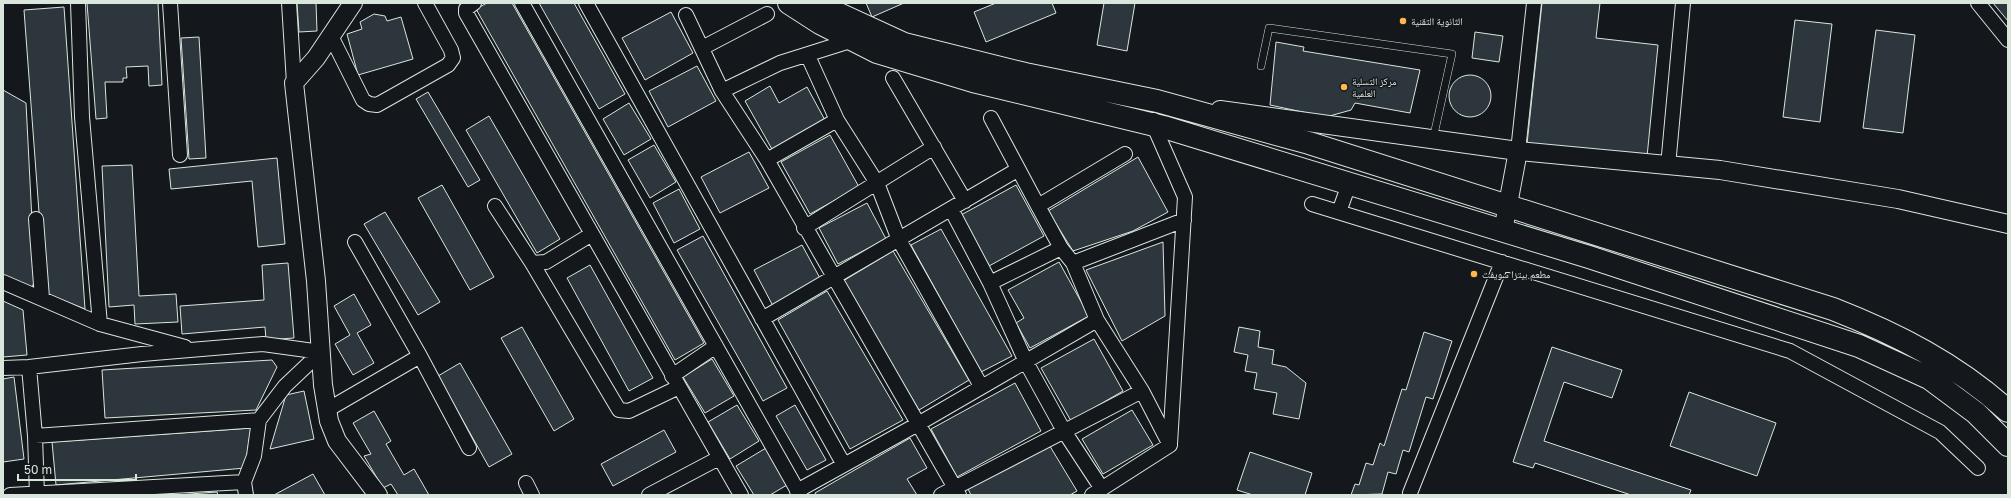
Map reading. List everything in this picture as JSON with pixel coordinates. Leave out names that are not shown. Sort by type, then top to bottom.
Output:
[{"type":"main road","points":[[789,3],[820,23],[877,52],[973,81],[1153,124],[1589,257],[1859,346],[1929,378],[1976,413],[2008,445]]},
{"type":"main road","points":[[814,3],[837,15],[904,44],[1025,74],[1157,101],[1309,143],[1833,309],[1876,326],[1919,347],[1952,367],[1990,394],[2008,411]]},
{"type":"street","points":[[78,3],[82,117],[100,324]]},
{"type":"street","points":[[170,3],[180,155]]},
{"type":"street","points":[[289,3],[294,83],[316,281],[327,410],[329,421],[337,441],[378,495]]},
{"type":"street","points":[[294,83],[331,36],[353,3]]},
{"type":"street","points":[[331,36],[363,100],[368,104],[377,105],[448,65],[452,58],[451,50],[425,3]]},
{"type":"street","points":[[474,3],[466,9],[466,13],[718,458],[741,495]]},
{"type":"street","points":[[522,3],[798,493],[1097,320]]},
{"type":"street","points":[[586,3],[844,465]]},
{"type":"street","points":[[1503,231],[1518,151],[1534,3]]},
{"type":"street","points":[[1668,166],[1683,3]]},
{"type":"street","points":[[1978,3],[2008,40]]},
{"type":"street","points":[[702,48],[767,14]]},
{"type":"street","points":[[686,15],[722,91],[767,160],[804,228],[957,491]]},
{"type":"street","points":[[722,91],[780,63],[808,56],[853,40]]},
{"type":"street","points":[[808,56],[837,120],[877,183],[899,240],[981,386]]},
{"type":"street","points":[[892,78],[965,201]]},
{"type":"street","points":[[1170,445],[1184,220],[1184,196],[1153,124],[1157,101],[1518,151],[1720,170],[1898,199],[2008,224]]},
{"type":"street","points":[[991,118],[1017,170],[1061,248],[1073,263],[1097,320],[1142,391],[1170,445]]},
{"type":"street","points":[[767,160],[837,120]]},
{"type":"street","points":[[804,228],[934,147]]},
{"type":"street","points":[[1038,206],[1125,154]]},
{"type":"street","points":[[762,319],[1017,170]]},
{"type":"street","points":[[1339,212],[1349,184]]},
{"type":"street","points":[[1312,204],[1790,351],[1940,432],[1978,468]]},
{"type":"street","points":[[495,206],[532,263],[619,410],[629,411],[675,381],[716,346]]},
{"type":"street","points":[[951,209],[990,283],[1026,362],[1097,492],[1170,445]]},
{"type":"street","points":[[36,219],[42,298]]},
{"type":"street","points":[[1073,263],[1184,220]]},
{"type":"street","points":[[532,263],[546,262],[592,234]]},
{"type":"street","points":[[355,242],[420,356],[469,448]]},
{"type":"street","points":[[990,283],[1061,248]]},
{"type":"street","points":[[1410,493],[1502,262]]},
{"type":"street","points":[[3,282],[100,324],[193,349]]},
{"type":"street","points":[[3,368],[28,367],[193,349],[263,344],[321,352]]},
{"type":"street","points":[[10,495],[245,488],[254,456],[259,420],[284,386],[321,352]]},
{"type":"street","points":[[327,410],[420,356]]},
{"type":"street","points":[[28,367],[35,436],[37,494]]},
{"type":"street","points":[[941,495],[957,491],[1064,431],[1142,391]]},
{"type":"street","points":[[35,436],[259,420]]},
{"type":"street","points":[[649,495],[718,458]]},
{"type":"lane","points":[[1261,66],[1269,28],[1452,54],[1432,140]]},
{"type":"building","points":[[87,3],[158,3],[162,85],[149,86],[148,66],[126,67],[127,78],[123,78],[123,82],[105,82],[107,118],[96,119]]},
{"type":"building","points":[[297,3],[316,3],[317,31],[299,32]]},
{"type":"building","points":[[487,3],[512,3],[704,343],[675,360],[476,9]]},
{"type":"building","points":[[539,3],[574,3],[625,94],[599,109]]},
{"type":"building","points":[[866,3],[904,3],[872,17]]},
{"type":"building","points":[[996,3],[1052,3],[1056,13],[986,42],[974,12]]},
{"type":"building","points":[[1104,3],[1135,3],[1127,51],[1097,45]]},
{"type":"building","points":[[1542,3],[1600,3],[1596,38],[1658,45],[1647,157],[1527,144]]},
{"type":"building","points":[[1993,3],[2008,3],[2008,21]]},
{"type":"building","points":[[64,7],[85,309],[45,293],[24,10]]},
{"type":"building","points":[[671,12],[693,53],[645,80],[622,38]]},
{"type":"building","points":[[374,14],[385,16],[387,21],[401,17],[413,59],[358,75],[347,34],[362,29],[360,22]]},
{"type":"building","points":[[1795,20],[1832,24],[1820,122],[1783,117]]},
{"type":"building","points":[[1876,30],[1915,35],[1903,133],[1863,128]]},
{"type":"building","points":[[1475,32],[1503,36],[1499,62],[1472,58]]},
{"type":"building","points":[[199,37],[206,158],[189,159],[181,38]]},
{"type":"building","name":"مركز التسلية العلمية","points":[[1276,42],[1304,47],[1303,51],[1420,70],[1410,113],[1355,103],[1351,110],[1326,117],[1270,105]]},
{"type":"building","points":[[697,66],[716,101],[668,127],[649,91]]},
{"type":"building","points":[[1466,75],[1474,75],[1485,81],[1491,92],[1491,100],[1485,111],[1474,117],[1466,117],[1455,111],[1449,100],[1449,92],[1455,81]]},
{"type":"building","points":[[770,86],[779,103],[807,87],[826,122],[773,151],[745,101]]},
{"type":"building","points":[[3,90],[26,103],[35,280],[31,290],[3,277]]},
{"type":"building","points":[[428,92],[480,180],[468,187],[416,99]]},
{"type":"building","points":[[629,103],[651,139],[624,155],[603,119]]},
{"type":"building","points":[[489,116],[560,239],[537,253],[466,130]]},
{"type":"building","points":[[830,135],[859,187],[810,214],[781,162]]},
{"type":"building","points":[[654,145],[676,182],[650,198],[628,160]]},
{"type":"building","points":[[749,152],[769,188],[720,213],[701,177]]},
{"type":"building","points":[[1138,157],[1168,212],[1133,231],[1073,251],[1048,211]]},
{"type":"building","points":[[277,158],[285,244],[258,247],[252,181],[171,189],[169,169]]},
{"type":"building","points":[[132,165],[139,296],[176,294],[178,322],[135,324],[134,305],[109,307],[102,166]]},
{"type":"building","points":[[442,185],[494,277],[470,290],[418,198]]},
{"type":"building","points":[[1016,185],[1044,236],[989,266],[961,215]]},
{"type":"building","points":[[679,189],[700,229],[674,243],[653,203]]},
{"type":"building","points":[[867,203],[886,239],[838,264],[819,228]]},
{"type":"building","points":[[385,212],[440,302],[418,315],[364,224]]},
{"type":"building","points":[[941,229],[1012,356],[981,372],[911,245]]},
{"type":"building","points":[[703,236],[787,388],[763,401],[677,250]]},
{"type":"building","points":[[1163,242],[1165,316],[1122,341],[1086,270]]},
{"type":"building","points":[[802,245],[821,280],[773,306],[754,270]]},
{"type":"building","points":[[893,251],[969,380],[919,410],[843,281]]},
{"type":"building","points":[[1059,262],[1089,316],[1030,348],[1016,323],[1024,318],[1008,290]]},
{"type":"building","points":[[288,263],[294,338],[266,340],[265,327],[182,334],[180,306],[264,300],[262,265]]},
{"type":"building","points":[[590,265],[653,378],[629,391],[567,278]]},
{"type":"building","points":[[827,291],[903,420],[850,449],[778,320]]},
{"type":"building","points":[[354,294],[371,325],[357,333],[374,363],[353,375],[335,344],[350,335],[334,306]]},
{"type":"building","points":[[3,301],[23,310],[27,355],[3,357]]},
{"type":"building","points":[[522,327],[574,419],[554,431],[501,338]]},
{"type":"building","points":[[1239,327],[1260,331],[1258,347],[1274,350],[1272,364],[1286,367],[1306,383],[1299,419],[1273,414],[1277,393],[1254,389],[1257,373],[1245,371],[1248,355],[1234,352]]},
{"type":"building","points":[[1424,332],[1452,341],[1433,399],[1426,397],[1409,452],[1403,450],[1396,474],[1388,472],[1382,494],[1351,495],[1355,484],[1359,485],[1366,463],[1373,465],[1380,443],[1384,446],[1402,389],[1406,390]]},
{"type":"building","points":[[1094,339],[1123,391],[1071,421],[1041,368]]},
{"type":"building","points":[[1552,347],[1622,370],[1612,398],[1564,382],[1544,441],[1691,490],[1689,495],[1631,495],[1535,463],[1533,468],[1513,462]]},
{"type":"building","points":[[712,359],[734,396],[705,413],[683,377]]},
{"type":"building","points":[[272,360],[277,367],[256,410],[105,418],[102,370]]},
{"type":"building","points":[[460,363],[512,454],[489,467],[438,376]]},
{"type":"building","points":[[14,377],[24,459],[3,462],[3,379]]},
{"type":"building","points":[[1015,383],[1041,431],[957,477],[931,429]]},
{"type":"building","points":[[304,391],[314,439],[270,449],[286,395]]},
{"type":"building","points":[[1689,392],[1776,423],[1757,476],[1670,446]]},
{"type":"building","points":[[737,405],[759,441],[730,459],[708,422]]},
{"type":"building","points":[[795,405],[826,460],[807,470],[776,416]]},
{"type":"building","points":[[1132,410],[1153,445],[1103,474],[1082,439]]},
{"type":"building","points":[[374,411],[391,441],[386,444],[404,475],[414,469],[429,495],[398,495],[391,484],[383,488],[364,456],[371,454],[353,423]]},
{"type":"building","points":[[251,428],[245,468],[56,485],[52,442]]},
{"type":"building","points":[[664,430],[676,452],[613,486],[601,464]]},
{"type":"building","points":[[910,438],[927,468],[907,479],[917,495],[816,495],[815,493]]},
{"type":"building","points":[[1048,443],[1077,491],[1070,495],[971,495],[968,489]]},
{"type":"building","points":[[766,448],[787,485],[770,495],[754,495],[736,466]]},
{"type":"building","points":[[1250,452],[1312,473],[1305,495],[1253,495],[1237,490]]},
{"type":"building","points":[[313,474],[325,495],[274,495]]},
{"type":"building","points":[[217,492],[218,495],[176,495]]},
{"type":"place","name":"الثانوية التقنية","points":[[1403,21]]},
{"type":"place","name":"مركز التسلية العلمية","points":[[1344,87]]},
{"type":"place","name":"مطعم بيتزا سويفت","points":[[1474,274]]}]
